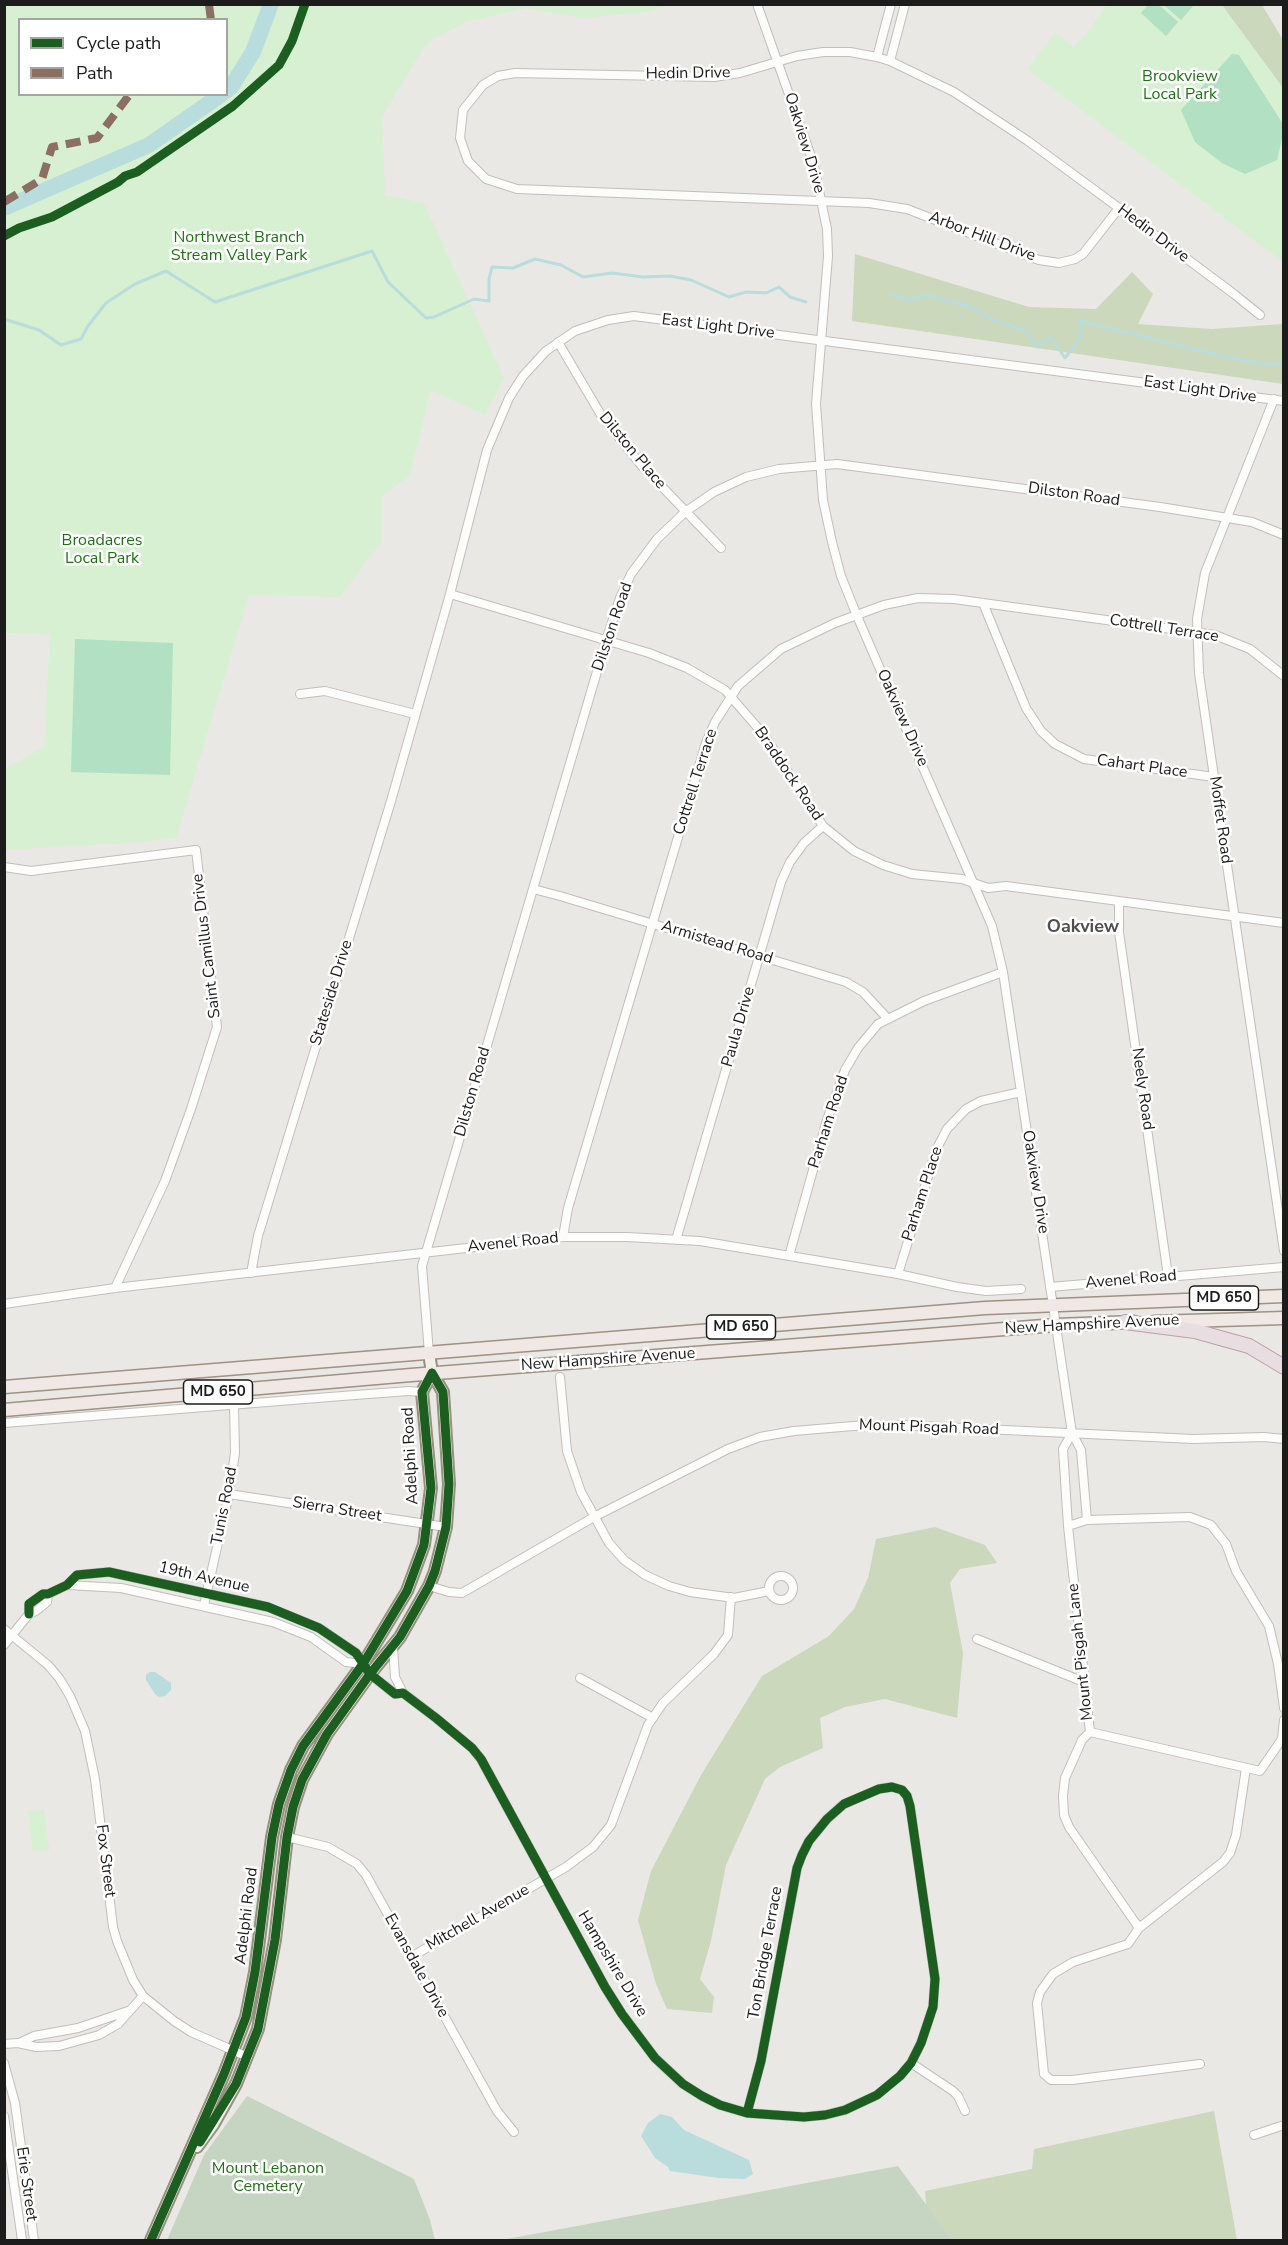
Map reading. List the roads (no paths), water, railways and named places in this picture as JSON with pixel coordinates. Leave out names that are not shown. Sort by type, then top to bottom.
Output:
[{"type":"highway","points":[[1125,1323],[1195,1331],[1249,1346],[1284,1367]]},
{"type":"main road","name":"New Hampshire Avenue","points":[[4,1387],[918,1313],[1053,1304],[1284,1296]]},
{"type":"main road","name":"New Hampshire Avenue","points":[[4,1410],[432,1373],[1056,1325],[1284,1317]]},
{"type":"main road","name":"Adelphi Road","points":[[186,2162],[213,2125],[236,2084],[258,2029],[266,1996],[287,1837],[293,1807],[309,1765],[327,1734],[393,1646],[429,1586],[446,1527],[449,1484],[443,1392],[432,1373],[429,1353]]},
{"type":"main road","name":"Adelphi Road","points":[[151,2241],[246,2017],[255,1972],[272,1837],[279,1804],[303,1746],[363,1665],[407,1591],[424,1545],[431,1488],[422,1392],[432,1373]]},
{"type":"street","name":"Oakview Drive","points":[[757,4],[813,162],[827,229],[828,256],[816,404],[823,500],[832,542],[857,616],[992,926],[1003,972],[1072,1433]]},
{"type":"street","points":[[878,57],[891,4]]},
{"type":"street","points":[[890,61],[905,4]]},
{"type":"street","name":"Hedin Drive","points":[[821,201],[517,189],[486,179],[468,161],[460,138],[463,110],[469,99],[483,85],[498,76],[515,73],[714,77],[740,73],[798,56],[823,52],[850,52],[878,57],[954,92],[1028,141],[1260,315]]},
{"type":"street","name":"Arbor Hill Drive","points":[[821,201],[869,203],[907,209],[1039,260],[1059,263],[1075,259],[1083,254],[1119,208]]},
{"type":"street","name":"East Light Drive","points":[[415,714],[450,594],[487,450],[509,398],[523,376],[546,351],[576,331],[592,325],[634,316],[1284,401]]},
{"type":"street","name":"Dilston Place","points":[[558,342],[601,415],[642,466],[721,548]]},
{"type":"street","name":"Moffet Road","points":[[1274,399],[1205,573],[1197,632],[1199,673],[1284,1251]]},
{"type":"street","name":"Dilston Road","points":[[429,1353],[422,1266],[606,641],[620,598],[631,574],[657,539],[685,512],[714,492],[746,477],[779,469],[837,464],[1252,522],[1284,535]]},
{"type":"street","name":"Braddock Road","points":[[450,594],[649,653],[687,668],[725,690],[764,735],[823,826],[854,851],[882,865],[912,874],[962,879],[988,888],[1006,886],[1284,924]]},
{"type":"street","name":"Cottrell Terrace","points":[[563,1237],[568,1208],[706,743],[715,722],[738,686],[781,649],[835,623],[884,605],[918,598],[954,599],[1215,635],[1250,649],[1284,676]]},
{"type":"street","name":"Cahart Place","points":[[983,603],[1026,708],[1041,731],[1055,744],[1084,759],[1214,777]]},
{"type":"street","points":[[300,694],[325,690],[415,714]]},
{"type":"street","name":"Stateside Drive","points":[[251,1273],[258,1236],[391,801],[415,714]]},
{"type":"street","name":"Paula Drive","points":[[676,1240],[781,882],[790,862],[804,843],[823,826]]},
{"type":"street","name":"Saint Camillus Drive","points":[[4,867],[31,871],[196,850],[217,1027],[165,1181],[116,1288]]},
{"type":"street","name":"Armistead Road","points":[[533,889],[846,982],[863,992],[888,1019]]},
{"type":"street","name":"Neely Road","points":[[1119,901],[1119,932],[1168,1276]]},
{"type":"street","name":"Parham Road","points":[[789,1256],[827,1120],[844,1070],[858,1048],[879,1024],[888,1019],[924,1001],[1003,972]]},
{"type":"street","name":"Parham Place","points":[[898,1274],[936,1149],[947,1129],[966,1109],[981,1101],[1021,1092]]},
{"type":"street","name":"Avenel Road","points":[[4,1304],[116,1288],[563,1237],[627,1237],[700,1241],[898,1274],[957,1287],[986,1291],[1021,1289]]},
{"type":"street","name":"Avenel Road","points":[[1050,1287],[1284,1267]]},
{"type":"street","points":[[560,1377],[567,1451],[581,1492],[609,1543],[624,1560],[645,1575],[669,1586],[690,1592],[731,1597],[769,1591]]},
{"type":"street","points":[[4,1423],[409,1391],[422,1392]]},
{"type":"street","name":"Tunis Road","points":[[204,1605],[229,1494],[235,1454],[234,1405]]},
{"type":"street","name":"Mount Pisgah Road","points":[[429,1586],[462,1593],[594,1517],[728,1449],[760,1437],[794,1431],[865,1425],[900,1425],[1193,1439],[1264,1437],[1284,1439]]},
{"type":"street","points":[[1072,1433],[1081,1450],[1087,1520]]},
{"type":"street","name":"Mount Pisgah Lane","points":[[1072,1433],[1063,1449],[1068,1526],[1090,1732],[1082,1740],[1065,1778],[1064,1815],[1069,1827],[1138,1928]]},
{"type":"street","name":"Sierra Street","points":[[229,1494],[446,1527]]},
{"type":"street","points":[[1068,1526],[1087,1520],[1190,1518],[1211,1525],[1226,1544],[1236,1571],[1269,1626],[1278,1664],[1284,1708]]},
{"type":"street","name":"19th Avenue","points":[[13,1635],[28,1614],[47,1602],[48,1594],[67,1585],[77,1575],[109,1572],[268,1607],[319,1628],[356,1653],[370,1674]]},
{"type":"street","name":"19th Avenue","points":[[67,1585],[121,1588],[273,1622],[313,1639],[346,1662],[363,1665]]},
{"type":"street","name":"Mitchell Avenue","points":[[411,1957],[566,1867],[593,1847],[611,1825],[637,1753],[653,1718],[663,1703],[723,1644],[728,1635],[731,1597]]},
{"type":"street","points":[[313,1639],[319,1628]]},
{"type":"street","name":"Fox Street","points":[[4,1629],[48,1665],[59,1678],[70,1696],[85,1731],[95,1779],[113,1927],[125,1961],[143,1996],[191,2032],[248,2057]]},
{"type":"street","points":[[4,1645],[13,1635]]},
{"type":"street","points":[[977,1639],[1084,1682]]},
{"type":"street","points":[[393,1646],[395,1677],[403,1693]]},
{"type":"street","name":"Hampshire Drive","points":[[370,1674],[395,1695],[403,1693],[458,1735],[481,1759],[604,1987],[655,2058],[683,2084],[702,2096],[720,2105],[747,2113],[804,2117],[845,2110],[877,2096],[911,2063],[932,2014],[935,1979],[909,1801],[905,1792],[892,1787],[860,1796],[837,1810]]},
{"type":"street","points":[[580,1678],[653,1718]]},
{"type":"street","points":[[1090,1732],[1260,1771],[1282,1739],[1284,1720]]},
{"type":"street","points":[[1200,2064],[1061,2081],[1051,2080],[1044,2074],[1037,2003],[1040,1992],[1053,1974],[1073,1962],[1128,1944],[1138,1928],[1208,1875],[1230,1853],[1236,1835],[1246,1768]]},
{"type":"street","name":"Ton Bridge Terrace","points":[[747,2113],[771,2012],[797,1868],[810,1841],[837,1810]]},
{"type":"street","name":"Evansdale Drive","points":[[287,1837],[328,1847],[357,1864],[366,1875],[497,2111],[514,2132]]},
{"type":"street","points":[[4,2044],[18,2043],[36,2047],[59,2046],[99,2035],[118,2024],[143,1996]]},
{"type":"street","points":[[18,2043],[34,2036],[95,2022],[129,2011]]},
{"type":"street","points":[[95,2022],[99,2035]]},
{"type":"street","points":[[48,2034],[48,2046]]},
{"type":"street","name":"Erie Street","points":[[4,2063],[15,2103],[34,2241]]},
{"type":"street","points":[[911,2063],[953,2091],[965,2111]]},
{"type":"street","name":"Erie Street","points":[[4,2116],[22,2241]]},
{"type":"street","points":[[1254,2135],[1284,2125]]},
{"type":"street","name":"Erie Street","points":[[6,2128],[18,2127]]},
{"type":"water","points":[[155,1672],[171,1683],[171,1690],[165,1696],[159,1697],[155,1694],[146,1680],[146,1675]]},
{"type":"water","points":[[660,2114],[672,2117],[684,2130],[749,2160],[753,2174],[745,2179],[670,2171],[655,2158],[641,2136],[648,2123]]},
{"type":"waterway","points":[[228,89],[253,52],[271,4]]},
{"type":"waterway","points":[[4,208],[149,145],[219,96]]},
{"type":"waterway","points":[[4,319],[39,330],[61,345],[81,339],[106,303],[135,284],[166,271],[215,302],[372,251],[388,282],[426,318],[434,317],[474,299],[489,301],[489,279],[492,267],[513,268],[535,259],[561,265],[583,277],[612,273],[643,277],[670,276],[691,280],[729,297],[746,292],[766,293],[779,287],[790,297],[806,302]]},
{"type":"waterway","points":[[891,294],[908,300],[926,295],[969,306],[993,320],[1026,331],[1037,346],[1051,337],[1065,358],[1080,338],[1080,321],[1231,358],[1266,364],[1284,364]]},
{"type":"district","name":"Oakview","points":[[1083,928]]},
{"type":"park label","name":"Brookview Local Park","points":[[1180,86]]},
{"type":"park label","name":"Northwest Branch Stream Valley Park","points":[[239,247]]},
{"type":"park label","name":"Broadacres Local Park","points":[[102,550]]},
{"type":"park label","name":"Mount Lebanon Cemetery","points":[[268,2178]]}]
